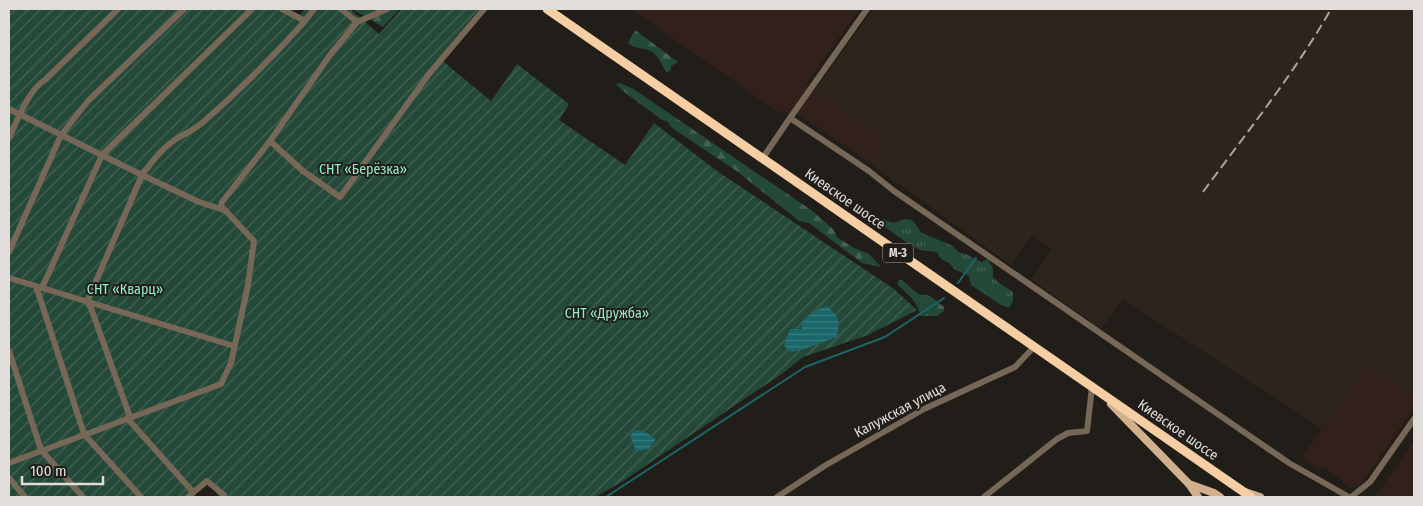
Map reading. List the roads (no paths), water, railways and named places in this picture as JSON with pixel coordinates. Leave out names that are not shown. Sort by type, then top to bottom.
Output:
[{"type":"highway","name":"Киевское шоссе","points":[[547,9],[1247,494]]},
{"type":"main road","points":[[1104,396],[1189,484],[1198,497]]},
{"type":"main road","points":[[1189,484],[1220,497]]},
{"type":"main road","points":[[1247,494],[1260,497]]},
{"type":"street","points":[[9,138],[20,114],[39,83],[45,80],[118,9]]},
{"type":"street","points":[[9,252],[61,135],[88,101],[184,9]]},
{"type":"street","points":[[141,497],[84,434],[39,287],[102,155],[252,9]]},
{"type":"street","points":[[282,9],[304,21]]},
{"type":"street","points":[[87,302],[142,175],[158,153],[178,138],[199,126],[283,46],[314,9]]},
{"type":"street","points":[[341,9],[357,22]]},
{"type":"street","points":[[9,463],[221,384],[231,363],[248,285],[254,241],[221,206],[222,202],[270,141],[330,55],[357,22],[387,9]]},
{"type":"street","points":[[270,141],[303,171],[340,197],[429,74],[484,9]]},
{"type":"street","points":[[762,159],[867,9]]},
{"type":"street","points":[[9,109],[199,202],[225,210]]},
{"type":"street","points":[[790,118],[1289,463],[1350,497],[1370,482],[1414,419]]},
{"type":"street","points":[[9,278],[234,346]]},
{"type":"street","points":[[87,302],[91,308],[128,418],[193,492]]},
{"type":"street","name":"Калужская улица","points":[[777,497],[826,465],[924,409],[1015,367],[1034,347]]},
{"type":"street","points":[[9,351],[41,450],[83,497]]},
{"type":"street","points":[[984,497],[1057,439],[1068,433],[1087,432],[1092,387]]},
{"type":"street","points":[[9,478],[25,497]]},
{"type":"street","points":[[188,497],[206,481],[224,494]]},
{"type":"water","points":[[827,306],[838,320],[837,337],[790,352],[784,345],[790,329],[802,329],[801,323],[816,311]]},
{"type":"water","points":[[638,430],[656,439],[649,449],[636,451],[630,436]]},
{"type":"waterway","points":[[958,283],[976,258]]},
{"type":"waterway","points":[[606,497],[805,367],[885,337],[944,298]]},
{"type":"railway","points":[[1203,192],[1286,80],[1331,9]]},
{"type":"park label","name":"СНТ «Берёзка»","points":[[363,169]]},
{"type":"park label","name":"СНТ «Кварц»","points":[[125,289]]},
{"type":"park label","name":"СНТ «Дружба»","points":[[607,313]]}]
